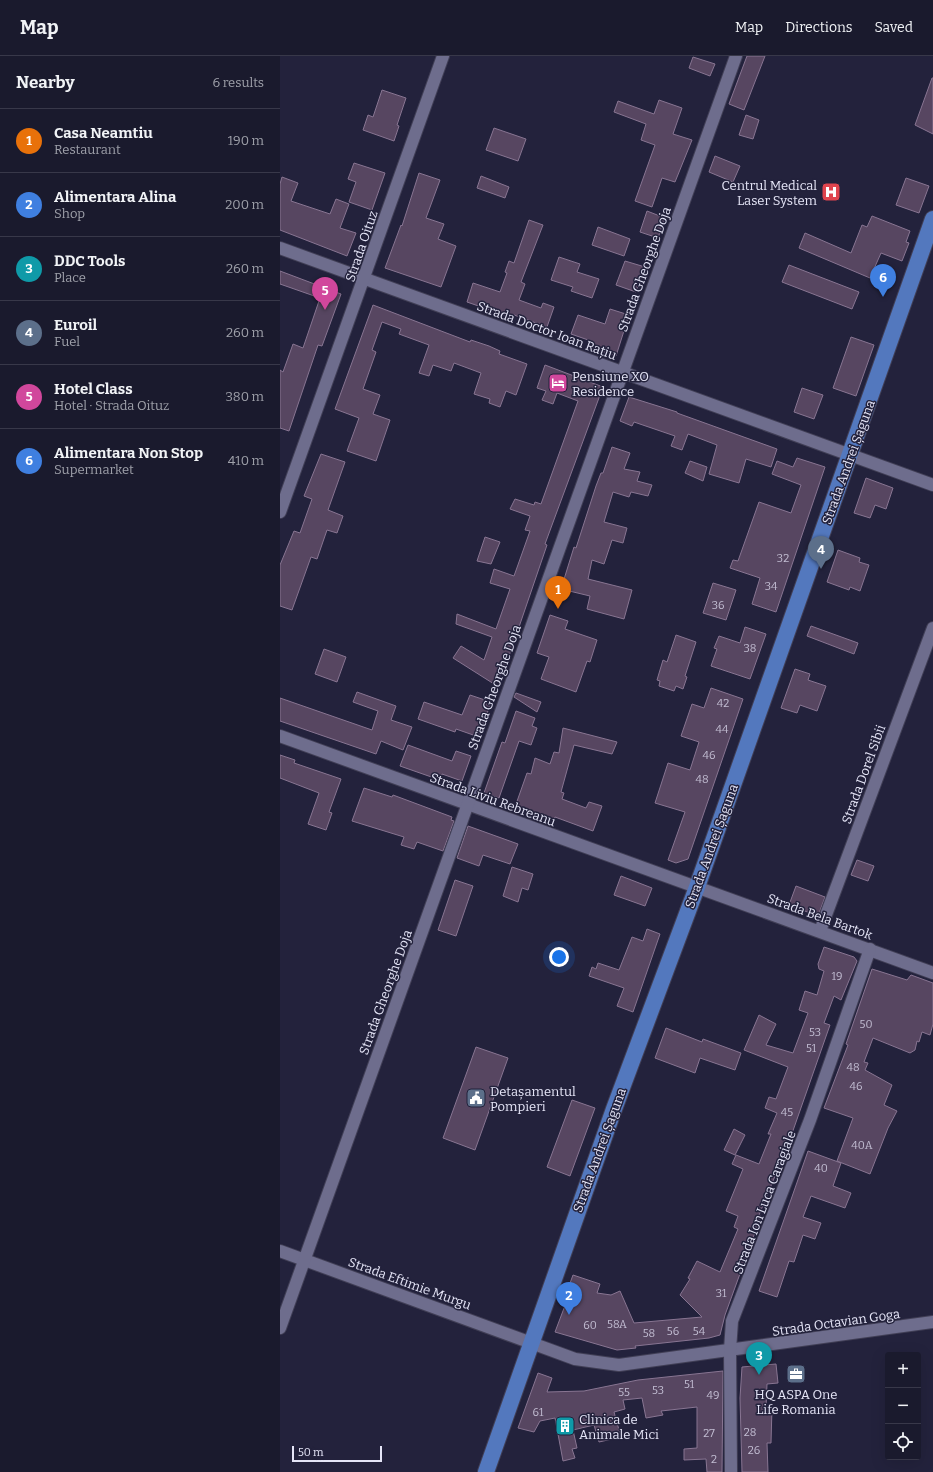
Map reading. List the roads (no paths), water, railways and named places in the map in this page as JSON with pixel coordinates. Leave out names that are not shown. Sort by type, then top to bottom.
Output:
[{"type":"main road","name":"Strada Andrei Șaguna","points":[[486,1472],[614,1109],[697,887],[933,219]]},
{"type":"street","name":"Strada Oituz","points":[[280,512],[365,279],[443,56]]},
{"type":"street","name":"Strada Gheorghe Doja","points":[[280,1328],[466,805],[736,56]]},
{"type":"street","name":"Strada Doctor Ioan Rațiu","points":[[280,248],[933,485]]},
{"type":"street","name":"Strada Dorel Sibii","points":[[820,931],[933,628]]},
{"type":"street","name":"Strada Liviu Rebreanu","points":[[280,736],[466,805],[697,887]]},
{"type":"street","name":"Strada Bela Bartok","points":[[697,887],[933,973]]},
{"type":"street","name":"Strada Ion Luca Caragiale","points":[[731,1472],[730,1350],[732,1321],[810,1120],[870,949]]},
{"type":"street","name":"Strada Eftimie Murgu","points":[[280,1251],[531,1342]]},
{"type":"street","name":"Strada Octavian Goga","points":[[531,1342],[575,1359],[619,1365],[933,1322]]},
{"type":"place","name":"Centrul Medical Laser System","points":[[831,192]]},
{"type":"place","name":"Alimentara Non Stop","points":[[883,297]]},
{"type":"place","name":"Hotel Class","points":[[325,310]]},
{"type":"place","name":"Pensiune XO Residence","points":[[558,383]]},
{"type":"place","name":"Euroil","points":[[821,569]]},
{"type":"place","name":"Casa Neamtiu","points":[[558,609]]},
{"type":"place","name":"Detașamentul Pompieri","points":[[476,1098]]},
{"type":"place","name":"Alimentara Alina","points":[[569,1315]]},
{"type":"place","name":"HQ ASPA One Life Romania","points":[[796,1374]]},
{"type":"place","name":"DDC Tools","points":[[759,1375]]},
{"type":"place","name":"Clinica de Animale Mici","points":[[565,1426]]}]
